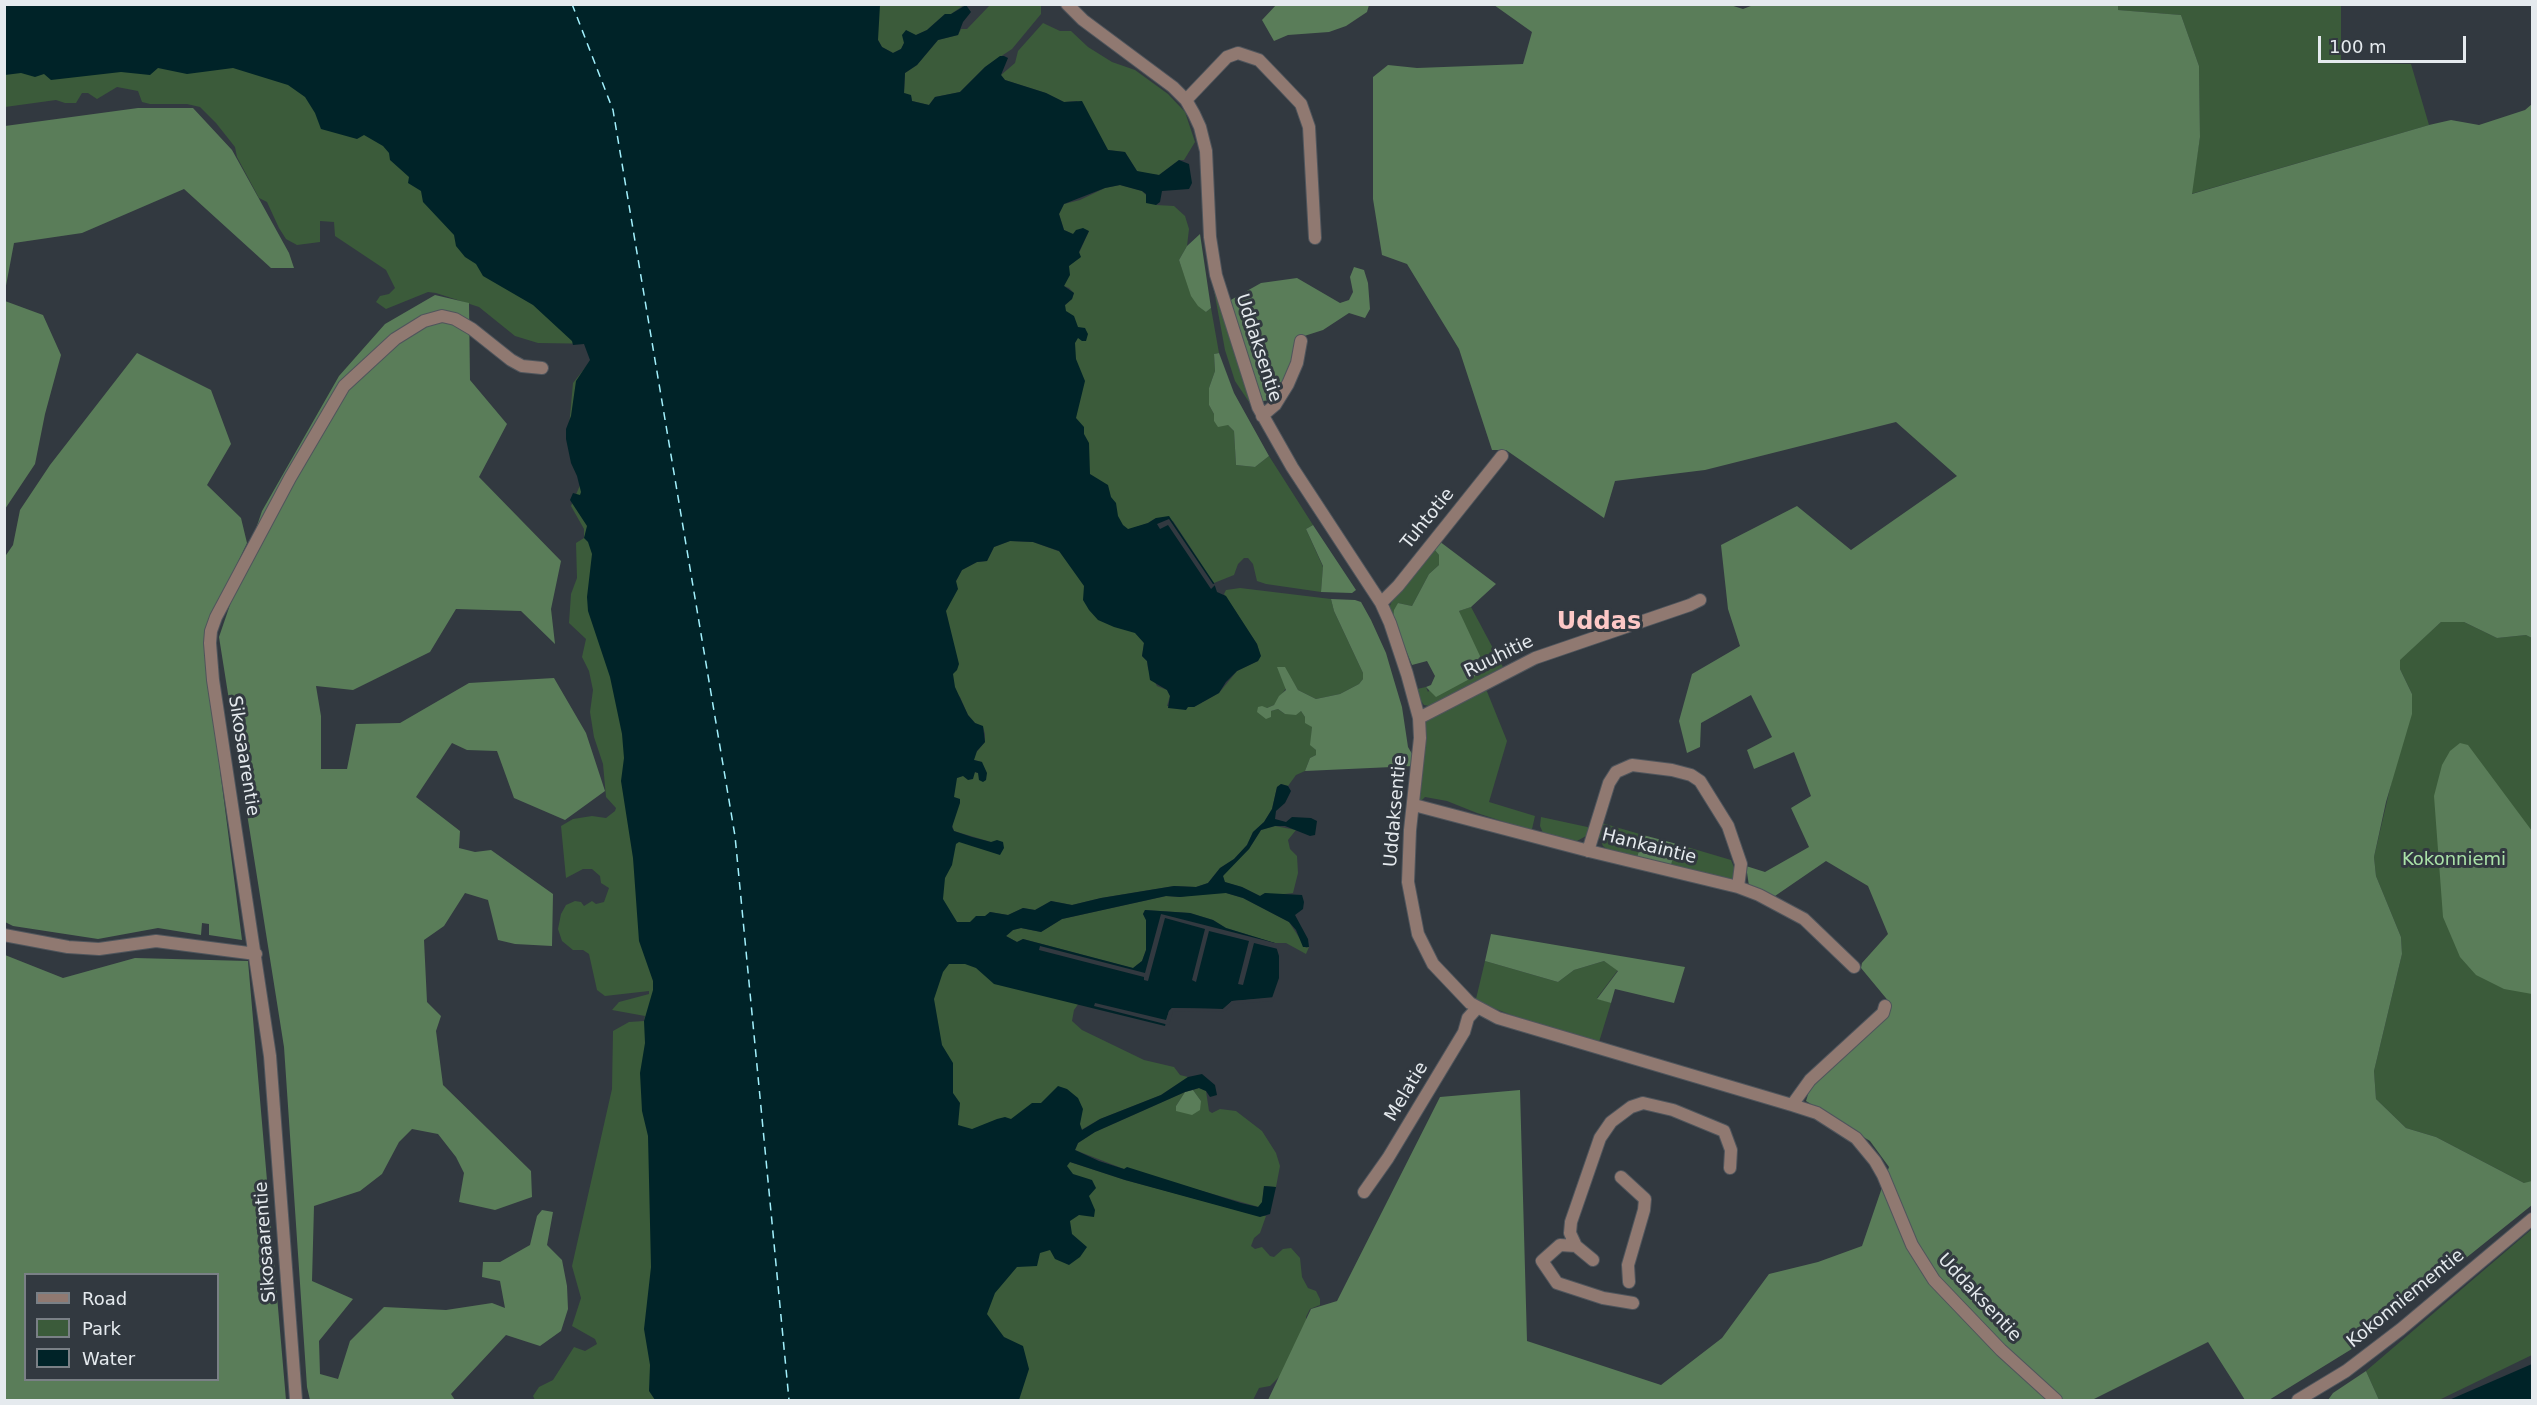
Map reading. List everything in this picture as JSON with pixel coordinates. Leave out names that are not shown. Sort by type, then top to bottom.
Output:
[{"type":"street","name":"Uddaksentie","points":[[1067,4],[1104,36],[1173,87],[1186,100],[1204,140],[1210,237],[1216,275],[1262,416],[1292,467],[1381,603],[1399,649],[1419,718],[1420,738],[1408,856],[1408,882],[1418,934],[1433,964],[1455,989],[1477,1008],[1498,1018],[1816,1113],[1856,1138],[1883,1175],[1912,1245],[1934,1280],[1993,1342],[2056,1401]]},
{"type":"street","points":[[1186,100],[1227,57],[1238,53],[1259,60],[1301,104],[1309,127],[1315,238]]},
{"type":"street","name":"Sikosaarentie","points":[[296,1401],[270,1056],[213,680],[210,643],[216,617],[290,478],[344,386],[395,339],[424,321],[442,316],[455,319],[472,329],[522,366],[542,368]]},
{"type":"street","points":[[1262,416],[1275,405],[1285,390],[1297,363],[1301,341]]},
{"type":"street","name":"Tuhtotie","points":[[1381,603],[1398,586],[1502,456]]},
{"type":"street","name":"Ruuhitie","points":[[1419,718],[1535,658],[1700,600]]},
{"type":"street","points":[[1588,851],[1609,783],[1616,772],[1632,765],[1672,770],[1691,775],[1700,781],[1728,826],[1741,864],[1738,887]]},
{"type":"street","name":"Hankaintie","points":[[1414,804],[1588,851],[1738,887],[1759,895],[1804,919],[1854,967]]},
{"type":"street","points":[[4,935],[68,947],[99,949],[156,940],[256,954]]},
{"type":"street","points":[[1792,1105],[1810,1080],[1882,1013],[1885,1006]]},
{"type":"street","name":"Melatie","points":[[1364,1192],[1388,1158],[1464,1032],[1468,1018],[1477,1008]]},
{"type":"street","points":[[1593,1260],[1576,1246],[1569,1233],[1571,1222],[1600,1138],[1611,1122],[1631,1107],[1643,1103],[1673,1110],[1724,1131],[1731,1150],[1730,1167]]},
{"type":"street","points":[[1621,1176],[1645,1199],[1628,1264],[1629,1282]]},
{"type":"street","name":"Kokonniementie","points":[[2298,1401],[2346,1371],[2402,1329],[2532,1219]]},
{"type":"street","points":[[1576,1246],[1560,1245],[1542,1261],[1557,1283],[1604,1298],[1633,1303]]},
{"type":"green space","points":[[1277,4],[1369,5],[1367,12],[1346,26],[1329,32],[1288,35],[1274,41],[1262,20]]},
{"type":"green space","points":[[1727,4],[1743,9],[1756,4],[2118,5],[2118,10],[2181,15],[2199,66],[2200,137],[2192,194],[2429,125],[2451,120],[2479,125],[2525,110],[2532,104],[2532,638],[2526,635],[2497,638],[2464,622],[2441,622],[2400,660],[2400,669],[2412,694],[2412,714],[2386,802],[2374,857],[2376,876],[2401,937],[2402,954],[2374,1071],[2376,1099],[2406,1128],[2436,1137],[2524,1183],[2532,1181],[2532,1205],[2355,1347],[2269,1400],[2245,1400],[2208,1342],[2092,1400],[1268,1400],[1311,1309],[1337,1301],[1440,1097],[1520,1090],[1527,1341],[1661,1385],[1722,1338],[1769,1274],[1818,1262],[1862,1246],[1889,1167],[1870,1141],[1806,1101],[1810,1088],[1888,1014],[1890,1003],[1861,968],[1862,963],[1888,934],[1868,886],[1826,861],[1775,896],[1749,886],[1746,866],[1765,872],[1809,847],[1791,808],[1811,796],[1794,752],[1754,769],[1747,750],[1772,737],[1751,695],[1701,723],[1700,747],[1687,753],[1679,721],[1692,674],[1740,646],[1728,609],[1721,545],[1797,506],[1851,550],[1957,476],[1896,422],[1705,470],[1615,481],[1604,518],[1506,450],[1492,450],[1459,349],[1407,264],[1382,255],[1373,199],[1373,77],[1388,65],[1417,68],[1523,64],[1532,32],[1494,5]]},
{"type":"green space","points":[[2118,4],[2341,5],[2341,63],[2411,64],[2429,125],[2191,194],[2200,137],[2199,66],[2181,15],[2117,10]]},
{"type":"green space","points":[[5,5],[344,5],[776,230],[940,1400],[535,1400],[533,1396],[539,1387],[553,1380],[574,1347],[585,1351],[597,1344],[595,1339],[572,1326],[581,1298],[572,1266],[612,1089],[613,1031],[629,1022],[644,1021],[645,1016],[612,1010],[619,1002],[649,994],[649,991],[605,996],[597,990],[589,954],[583,950],[573,950],[562,941],[558,929],[561,914],[566,905],[575,901],[581,902],[584,906],[592,901],[596,904],[604,902],[609,888],[601,883],[600,876],[592,869],[583,869],[566,878],[561,826],[573,819],[592,816],[606,818],[616,808],[606,797],[603,764],[594,737],[590,712],[593,690],[589,671],[582,657],[586,639],[569,623],[571,594],[577,578],[576,543],[584,538],[584,529],[571,506],[584,476],[568,438],[573,383],[604,344],[538,343],[515,336],[479,307],[436,293],[428,292],[386,309],[376,302],[380,296],[389,294],[395,288],[386,270],[335,236],[334,222],[320,221],[320,242],[297,245],[286,239],[267,202],[259,198],[237,157],[235,147],[200,107],[187,104],[150,104],[142,102],[138,91],[117,87],[97,99],[88,93],[82,93],[76,103],[56,100],[5,107]]},
{"type":"green space","points":[[874,5],[964,5],[951,14],[945,14],[927,30],[904,43],[901,49],[893,53],[882,47],[878,40]]},
{"type":"green space","points":[[990,5],[1041,5],[1041,14],[1012,49],[985,67],[960,92],[935,97],[929,105],[912,101],[911,96],[904,93],[905,73],[917,65],[938,40],[958,35],[961,29],[967,29]]},
{"type":"green space","points":[[1043,23],[1060,31],[1071,31],[1088,47],[1112,62],[1135,70],[1168,94],[1185,112],[1195,142],[1184,160],[1179,160],[1159,175],[1141,173],[1137,171],[1125,152],[1108,150],[1077,101],[1064,102],[1046,93],[1005,80],[1001,75],[1015,63],[1018,51]]},
{"type":"green space","points":[[138,108],[193,108],[232,150],[289,253],[294,268],[271,268],[184,189],[82,233],[14,243],[5,291],[5,126]]},
{"type":"green space","points":[[1120,185],[1142,191],[1156,205],[1174,206],[1185,216],[1189,229],[1187,246],[1179,260],[1184,274],[1206,312],[1211,308],[1219,353],[1214,354],[1215,371],[1209,388],[1209,405],[1214,414],[1214,421],[1228,425],[1234,431],[1236,465],[1255,467],[1269,456],[1313,525],[1306,529],[1323,567],[1321,592],[1257,581],[1253,564],[1248,558],[1244,558],[1238,564],[1234,575],[1214,583],[1173,521],[1156,518],[1128,530],[897,456],[1072,299],[1074,293],[1064,286],[1069,266],[1074,260],[1080,258],[1079,253],[1089,231],[1073,234],[1064,230],[1059,214],[1064,204],[1080,200],[1105,188]]},
{"type":"green space","points":[[1200,234],[1211,308],[1206,312],[1191,296],[1179,260],[1187,246]]},
{"type":"green space","points":[[1354,267],[1364,270],[1368,283],[1370,309],[1365,318],[1349,313],[1323,330],[1298,338],[1283,387],[1271,400],[1263,401],[1229,301],[1261,283],[1297,278],[1340,303],[1349,300],[1353,292],[1350,277]]},
{"type":"green space","points":[[1212,273],[1236,357],[1253,403],[1251,405],[1235,381],[1225,350]]},
{"type":"green space","points":[[435,295],[469,303],[470,380],[507,424],[479,477],[561,561],[551,609],[555,644],[521,611],[456,609],[430,652],[353,690],[316,686],[321,716],[321,769],[347,769],[356,724],[400,723],[469,683],[554,678],[586,733],[605,791],[565,820],[514,798],[497,751],[467,750],[452,743],[416,797],[460,831],[459,848],[475,852],[491,850],[553,894],[552,946],[515,944],[498,940],[488,900],[465,893],[444,926],[424,940],[427,1002],[441,1016],[436,1031],[443,1085],[531,1171],[532,1197],[495,1210],[459,1202],[464,1173],[456,1157],[438,1134],[412,1129],[399,1142],[382,1174],[360,1191],[314,1206],[312,1281],[353,1299],[319,1341],[320,1374],[338,1379],[350,1341],[384,1307],[446,1310],[492,1303],[505,1308],[500,1281],[482,1277],[483,1262],[500,1262],[530,1245],[537,1216],[542,1210],[553,1212],[547,1245],[562,1260],[567,1286],[568,1309],[561,1331],[540,1346],[506,1335],[451,1394],[455,1400],[310,1400],[307,1387],[284,1047],[219,637],[262,511],[339,376],[385,324]]},
{"type":"green space","points":[[5,301],[43,315],[61,355],[45,414],[35,464],[5,509]]},
{"type":"green space","points":[[137,353],[211,390],[231,444],[207,485],[241,518],[247,543],[204,633],[242,940],[209,935],[209,924],[202,923],[201,935],[158,928],[98,939],[13,926],[5,922],[4,558],[13,545],[20,510],[50,465]]},
{"type":"green space","points":[[1219,353],[1234,393],[1269,456],[1255,467],[1236,465],[1234,431],[1228,425],[1218,427],[1214,421],[1214,414],[1209,405],[1209,388],[1215,371],[1214,354]]},
{"type":"green space","points":[[1313,525],[1356,590],[1352,593],[1321,592],[1323,566],[1306,529]]},
{"type":"green space","points":[[1010,541],[1033,542],[1069,555],[1144,643],[1142,656],[1147,661],[1148,669],[1157,686],[1167,690],[1170,696],[1167,706],[1194,707],[1219,693],[1237,671],[1258,661],[1260,656],[1257,644],[1224,594],[1226,590],[1240,588],[1331,599],[1334,611],[1363,673],[1363,679],[1359,684],[1340,694],[1316,699],[1298,690],[1292,680],[1274,705],[1267,708],[1271,711],[1278,709],[1285,714],[1301,711],[1312,727],[1311,745],[1316,750],[1316,755],[1310,758],[1305,771],[1296,775],[1288,786],[1281,784],[1277,787],[1272,809],[1264,822],[1253,832],[1247,845],[1234,859],[1220,868],[1208,883],[1196,887],[1174,886],[1072,905],[1051,901],[1035,910],[1023,908],[1008,915],[990,912],[985,917],[970,922],[957,922],[934,907],[930,838],[991,842],[954,831],[939,784],[974,772],[978,773],[982,762],[974,760],[974,755],[985,742],[985,734],[983,727],[975,723],[968,715],[960,697],[869,624],[956,581],[962,570],[977,562],[987,561],[994,547]]},
{"type":"green space","points":[[1439,541],[1496,584],[1471,607],[1459,611],[1480,656],[1477,675],[1436,697],[1426,687],[1431,685],[1435,676],[1427,661],[1412,665],[1393,619],[1398,603],[1412,606],[1429,574],[1439,565],[1439,555],[1434,549]]},
{"type":"green space","points":[[1434,549],[1439,555],[1439,565],[1429,574],[1412,606],[1398,603],[1393,619],[1388,610],[1394,597]]},
{"type":"green space","points":[[1331,599],[1361,602],[1371,620],[1386,653],[1402,707],[1408,747],[1415,759],[1414,766],[1305,771],[1310,758],[1316,755],[1316,750],[1310,745],[1312,727],[1305,723],[1305,717],[1301,711],[1296,715],[1285,714],[1278,709],[1271,711],[1271,717],[1266,719],[1257,712],[1258,707],[1267,708],[1274,705],[1286,690],[1277,667],[1285,667],[1298,690],[1316,699],[1340,694],[1359,684],[1363,679],[1363,673],[1334,611]]},
{"type":"green space","points":[[1471,607],[1503,667],[1429,706],[1424,705],[1418,697],[1417,689],[1426,687],[1428,692],[1468,634],[1459,611]]},
{"type":"green space","name":"Kokonniemi","points":[[2441,622],[2464,622],[2497,638],[2526,635],[2532,638],[2532,1181],[2530,1183],[2524,1183],[2436,1137],[2406,1128],[2376,1099],[2374,1071],[2402,954],[2401,937],[2376,876],[2374,857],[2412,694],[2400,669],[2399,660]]},
{"type":"green space","points":[[1486,689],[1507,741],[1489,802],[1535,816],[1532,829],[1529,830],[1447,801],[1425,797],[1419,800],[1426,721]]},
{"type":"green space","points":[[2460,743],[2468,745],[2532,831],[2532,994],[2504,989],[2476,975],[2460,957],[2443,917],[2434,796],[2442,765],[2450,751]]},
{"type":"green space","points":[[1541,817],[1592,828],[1586,836],[1577,841],[1568,841],[1543,833],[1540,826]]},
{"type":"green space","points":[[1602,823],[1643,835],[1637,858],[1608,850],[1603,846],[1598,835]]},
{"type":"green space","points":[[1275,826],[1296,830],[1288,840],[1290,849],[1297,856],[1298,873],[1293,893],[1275,895],[1265,893],[1260,896],[1242,887],[1224,882],[1223,876],[1226,871],[1249,849],[1261,830]]},
{"type":"green space","points":[[1643,835],[1677,844],[1671,865],[1637,858]]},
{"type":"green space","points":[[1677,844],[1731,860],[1737,875],[1734,881],[1671,865]]},
{"type":"green space","points":[[1212,892],[1243,898],[1289,922],[1306,948],[1309,947],[1306,954],[1286,943],[1275,943],[1226,928],[1213,920],[1190,913],[1145,910],[1143,914],[1146,920],[1146,950],[1142,961],[1133,968],[1023,939],[1017,942],[1006,936],[1013,930],[1021,928],[1041,932],[1062,919],[1166,896],[1180,897]]},
{"type":"green space","points":[[1491,934],[1685,967],[1674,1003],[1615,989],[1611,1003],[1597,999],[1618,971],[1604,961],[1574,970],[1558,982],[1485,961]]},
{"type":"green space","points":[[5,955],[63,978],[135,958],[248,961],[286,1400],[5,1400]]},
{"type":"green space","points":[[957,958],[1079,1003],[1074,1010],[1072,1021],[1082,1030],[1144,1060],[1174,1067],[1180,1075],[1188,1077],[1161,1095],[1100,1119],[1081,1130],[958,1130],[927,990],[933,975]]},
{"type":"green space","points":[[1485,961],[1558,982],[1574,970],[1604,961],[1618,970],[1597,998],[1611,1003],[1599,1042],[1532,1023],[1483,1004],[1476,999]]},
{"type":"green space","points":[[1199,1088],[1206,1091],[1209,1111],[1212,1113],[1220,1109],[1236,1111],[1262,1131],[1276,1153],[1280,1166],[1276,1187],[1264,1186],[1262,1203],[1259,1207],[1124,1169],[1075,1150],[1078,1143],[1095,1132],[1185,1092],[1176,1106],[1201,1101],[1193,1090]]},
{"type":"green space","points":[[1193,1090],[1201,1101],[1200,1110],[1192,1115],[1176,1111],[1176,1106],[1185,1092]]},
{"type":"green space","points":[[1070,1162],[1125,1180],[1266,1216],[1260,1233],[1254,1238],[1251,1246],[1255,1249],[1262,1247],[1274,1257],[1283,1249],[1291,1248],[1300,1258],[1302,1277],[1308,1288],[1316,1291],[1320,1299],[1320,1305],[1310,1309],[1306,1317],[1308,1330],[1281,1375],[1270,1386],[1259,1388],[1253,1400],[947,1400],[981,1359],[985,1204]]},
{"type":"green space","points":[[2532,1229],[2532,1355],[2439,1400],[2379,1400],[2366,1371]]},
{"type":"green space","points":[[2366,1371],[2379,1400],[2328,1400],[2333,1393]]},
{"type":"water","points":[[4,5],[880,5],[878,40],[882,47],[893,53],[901,49],[904,43],[902,35],[906,30],[916,35],[927,30],[945,14],[951,14],[966,5],[971,12],[963,22],[958,35],[938,40],[917,65],[905,73],[904,93],[911,95],[912,101],[929,105],[935,97],[960,92],[985,67],[1000,56],[1004,56],[1008,58],[1001,75],[1005,80],[1046,93],[1064,102],[1082,101],[1108,150],[1125,152],[1137,171],[1159,175],[1179,160],[1189,164],[1192,183],[1189,189],[1162,191],[1160,202],[1156,205],[1146,203],[1146,194],[1142,191],[1120,185],[1105,188],[1064,204],[1059,214],[1064,230],[1073,234],[1076,230],[1083,228],[1089,231],[1079,252],[1081,257],[1069,266],[1070,275],[1064,286],[1074,293],[1072,299],[1065,305],[1066,311],[1074,316],[1078,327],[1085,328],[1088,334],[1086,341],[1078,338],[1075,343],[1076,359],[1085,381],[1076,418],[1084,427],[1084,434],[1089,443],[1090,474],[1108,485],[1123,525],[1128,529],[1156,518],[1169,516],[1214,583],[1217,592],[1226,596],[1257,644],[1261,656],[1258,661],[1237,671],[1219,693],[1194,707],[1188,707],[1186,710],[1168,708],[1170,696],[1167,690],[1150,680],[1147,661],[1142,656],[1144,643],[1135,633],[1098,620],[1083,600],[1084,586],[1059,551],[1033,542],[1010,541],[994,547],[987,561],[977,562],[962,570],[956,581],[958,589],[946,611],[959,664],[953,674],[955,687],[968,715],[975,723],[983,726],[985,742],[977,751],[974,760],[982,762],[987,773],[986,780],[983,782],[979,780],[978,773],[975,772],[973,779],[968,780],[963,776],[957,778],[954,797],[960,799],[960,803],[952,827],[954,831],[972,837],[991,842],[997,840],[1003,842],[1004,848],[1000,855],[959,842],[956,844],[952,865],[945,878],[943,899],[957,922],[970,922],[976,916],[985,916],[990,912],[1008,915],[1023,908],[1035,910],[1051,901],[1072,905],[1174,886],[1196,887],[1208,883],[1220,868],[1234,859],[1247,845],[1253,832],[1264,822],[1272,809],[1277,787],[1281,784],[1288,786],[1291,791],[1285,803],[1276,811],[1275,819],[1286,822],[1292,817],[1311,818],[1317,821],[1315,835],[1310,836],[1285,826],[1261,830],[1249,849],[1223,876],[1225,882],[1260,896],[1265,893],[1302,895],[1303,909],[1295,915],[1308,939],[1309,947],[1303,947],[1296,930],[1289,922],[1243,898],[1226,893],[1166,896],[1062,919],[1041,932],[1021,928],[1013,930],[1006,936],[1017,942],[1023,939],[1133,968],[1142,961],[1146,950],[1146,920],[1143,914],[1145,910],[1190,913],[1213,920],[1226,928],[1275,943],[1279,956],[1279,978],[1272,998],[1232,1001],[1223,1009],[1172,1008],[1165,1026],[994,984],[976,968],[965,964],[949,964],[943,972],[934,999],[942,1045],[953,1063],[953,1093],[960,1103],[958,1125],[972,1129],[997,1119],[1005,1117],[1011,1119],[1032,1103],[1041,1103],[1058,1086],[1067,1089],[1078,1098],[1083,1109],[1080,1124],[1082,1130],[1100,1119],[1161,1095],[1188,1077],[1202,1074],[1215,1085],[1217,1095],[1210,1097],[1206,1091],[1199,1088],[1185,1092],[1095,1132],[1078,1143],[1075,1150],[1124,1169],[1127,1167],[1258,1207],[1262,1202],[1264,1186],[1276,1187],[1270,1214],[1260,1217],[1125,1180],[1070,1162],[1067,1166],[1073,1174],[1092,1180],[1096,1188],[1089,1196],[1095,1210],[1094,1217],[1079,1215],[1070,1221],[1072,1234],[1087,1247],[1080,1257],[1069,1265],[1055,1259],[1050,1250],[1040,1253],[1037,1266],[1017,1267],[995,1293],[987,1314],[1004,1337],[1023,1346],[1029,1369],[1019,1400],[655,1400],[649,1391],[650,1365],[644,1329],[651,1267],[648,1136],[642,1111],[640,1073],[645,1043],[644,1021],[653,990],[653,981],[639,941],[633,858],[621,781],[624,758],[622,734],[610,677],[588,611],[587,597],[592,554],[584,538],[587,526],[570,500],[573,493],[580,495],[581,492],[571,463],[566,429],[571,416],[576,381],[590,360],[584,344],[573,345],[572,341],[533,305],[483,276],[476,264],[465,257],[456,246],[454,235],[423,202],[421,191],[408,183],[409,177],[390,160],[389,153],[383,146],[364,135],[357,139],[321,129],[305,97],[288,85],[233,68],[187,74],[158,68],[150,75],[121,72],[51,80],[44,74],[35,77],[21,73],[5,75]]},
{"type":"water","points":[[2532,1364],[2532,1400],[2449,1400]]},
{"type":"pier","points":[[1169,519],[1213,584],[1217,583],[1211,589],[1168,525],[1160,529],[1157,524]]},
{"type":"pier","points":[[1161,914],[1279,944],[1278,949],[1254,943],[1243,985],[1238,984],[1249,941],[1209,931],[1196,982],[1192,980],[1205,929],[1165,918],[1148,981],[1144,980],[1144,977],[1039,950],[1040,946],[1145,973]]},
{"type":"pier","points":[[1275,997],[1273,1001],[1233,1004],[1224,1012],[1173,1011],[1169,1025],[1094,1006],[1095,1003],[1166,1020],[1172,1008],[1223,1009],[1232,1001]]},
{"type":"ferry route","points":[[572,4],[613,110],[735,836],[789,1400]]},
{"type":"district","name":"Uddas","points":[[1599,623]]}]
